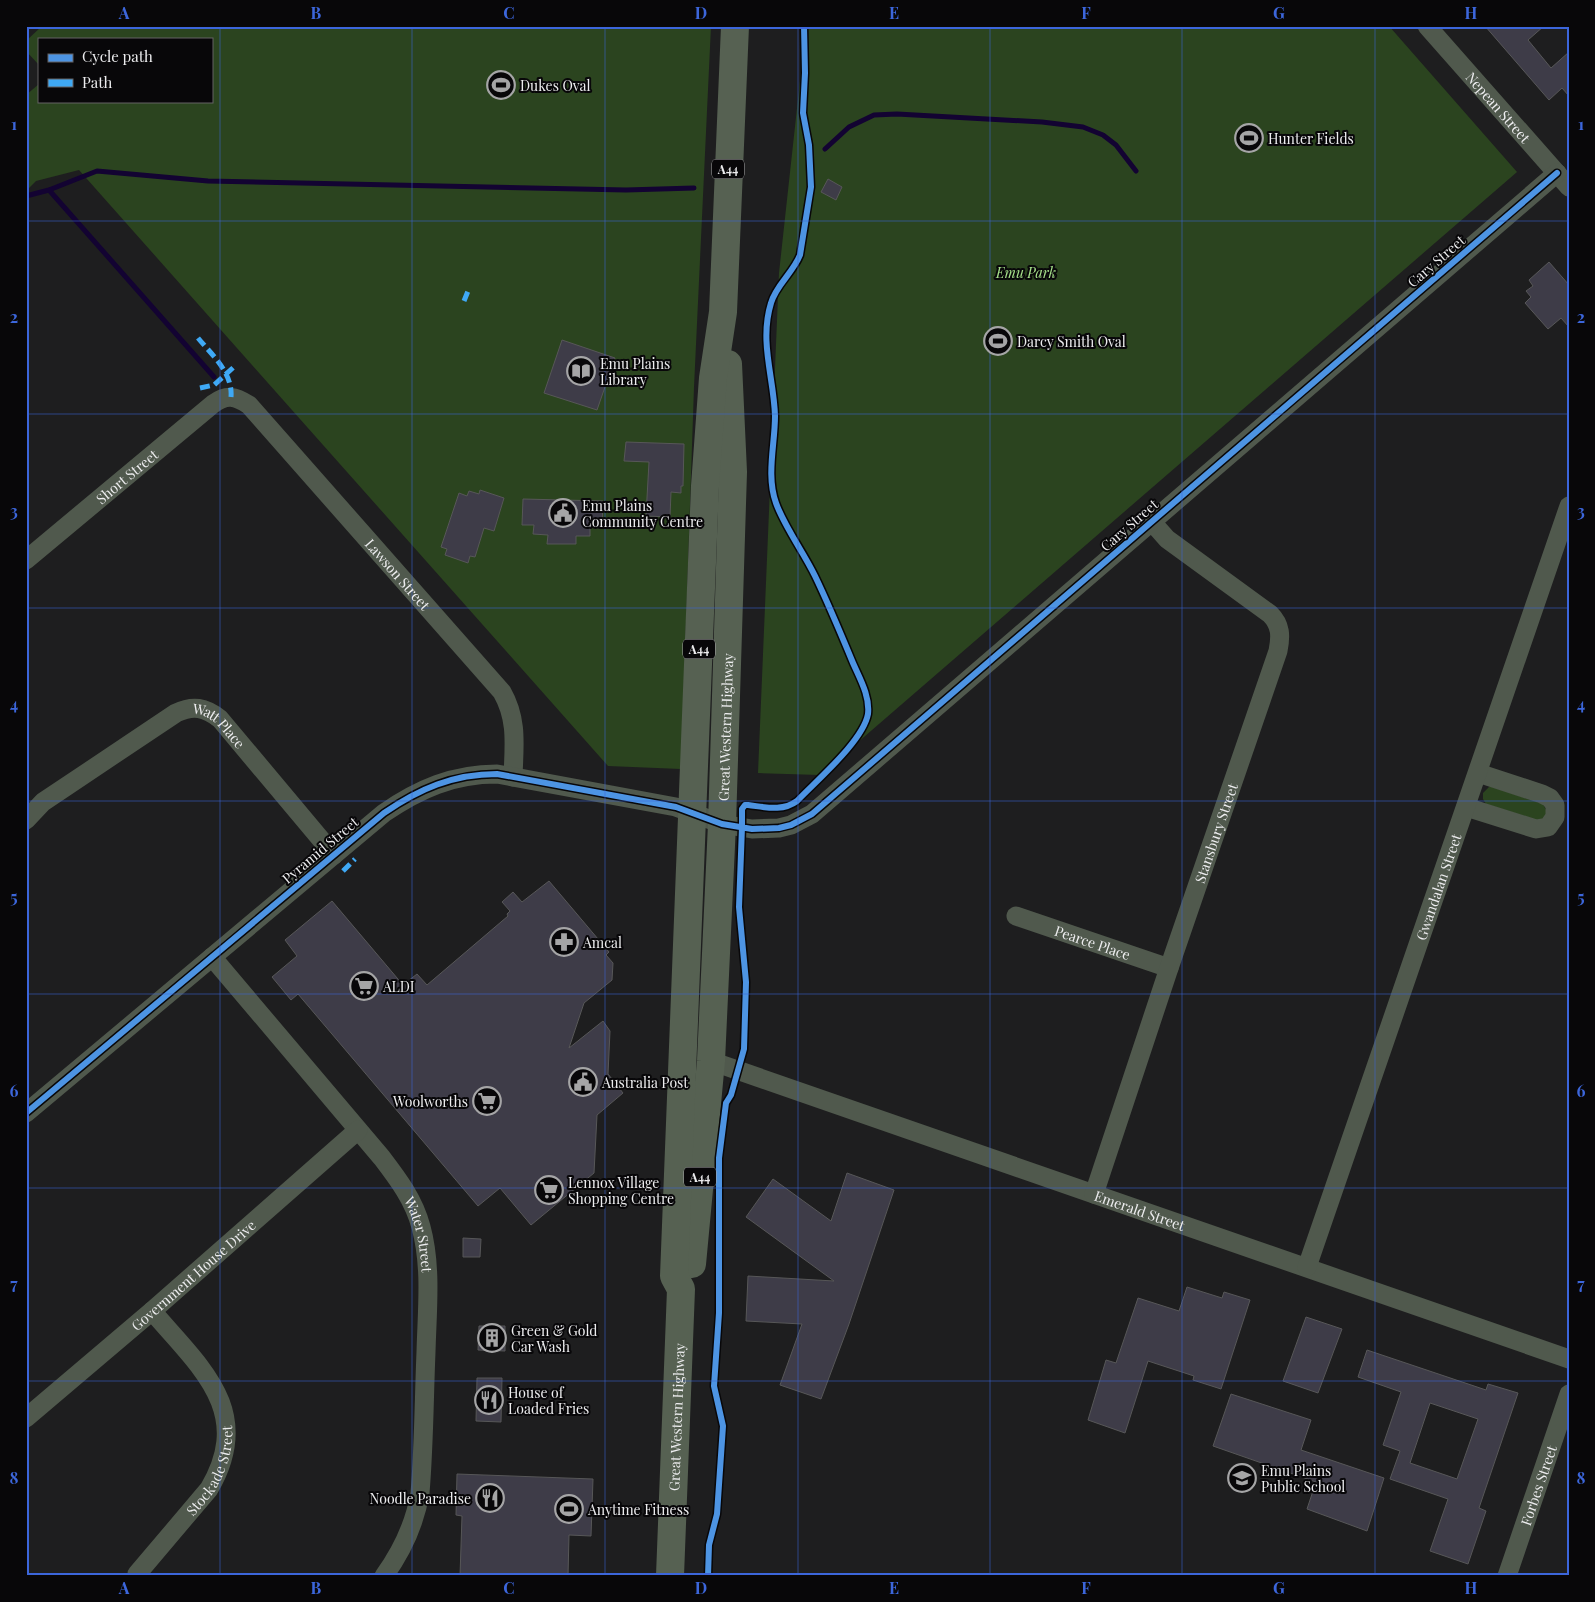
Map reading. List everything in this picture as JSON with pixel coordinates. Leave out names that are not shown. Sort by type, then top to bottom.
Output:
[{"type":"highway","name":"Great Western Highway","points":[[670,1576],[681,1289],[674,1276],[705,486],[713,378],[723,312],[735,26]]},
{"type":"highway","name":"Great Western Highway","points":[[681,1289],[691,1278],[712,1061],[722,824],[733,472],[730,377],[723,312]]},
{"type":"street","name":"Nepean Street","points":[[1432,28],[1563,180]]},
{"type":"street","name":"Cary Street","points":[[693,813],[722,824],[752,829],[779,828],[796,823],[812,814],[1152,522],[1563,180]]},
{"type":"street","name":"Short Street","points":[[26,560],[212,405],[221,398],[231,397]]},
{"type":"street","name":"Lawson Street","points":[[231,397],[249,405],[495,683],[512,714],[514,729],[513,777]]},
{"type":"street","name":"Gwandalan Street","points":[[1307,1267],[1569,506]]},
{"type":"street","name":"Stansbury Street","points":[[1094,1194],[1278,651],[1280,633],[1278,624],[1270,614],[1167,539],[1152,522]]},
{"type":"street","name":"Watt Place","points":[[26,820],[43,802],[168,718],[182,710],[194,707],[207,710],[220,719],[334,855]]},
{"type":"street","points":[[1466,807],[1536,829],[1548,826],[1555,817],[1555,805],[1546,796],[1478,773]]},
{"type":"street","name":"Pyramid Street","points":[[26,1113],[378,818],[398,803],[439,783],[485,774],[513,777],[676,807],[693,813]]},
{"type":"street","name":"Pearce Place","points":[[1016,916],[1169,968]]},
{"type":"street","name":"Water Street","points":[[212,957],[403,1186],[421,1225],[426,1245],[427,1264],[424,1413],[420,1492],[416,1512],[405,1541],[384,1576]]},
{"type":"street","name":"Emerald Street","points":[[712,1061],[1569,1359]]},
{"type":"street","name":"Government House Drive","points":[[26,1418],[152,1311],[358,1130]]},
{"type":"street","name":"Stockade Street","points":[[137,1574],[209,1489],[217,1475],[226,1441],[224,1409],[213,1384],[152,1311]]},
{"type":"street","name":"Forbes Street","points":[[1507,1576],[1569,1394]]},
{"type":"green space","points":[[42,26],[711,26],[694,387],[681,769],[608,766],[79,170],[36,181],[29,188],[26,188],[26,95],[38,85],[38,102],[212,102],[212,38],[38,38],[38,64],[26,51],[26,41]]},
{"type":"green space","name":"Emu Park","points":[[806,26],[1389,26],[1517,172],[820,775],[758,773],[779,273]]},
{"type":"green space","points":[[1489,787],[1543,804],[1547,812],[1545,817],[1540,821],[1486,804],[1483,799],[1483,793]]},
{"type":"building","points":[[1485,26],[1544,26],[1528,40],[1551,68],[1569,52],[1569,96],[1562,88],[1549,100]]},
{"type":"building","points":[[828,179],[842,187],[836,200],[821,192]]},
{"type":"building","points":[[1549,262],[1569,285],[1569,327],[1561,318],[1548,329],[1525,303],[1531,297],[1526,291],[1533,286],[1529,280]]},
{"type":"building","name":"Emu Plains Library","points":[[562,340],[615,358],[597,410],[544,393]]},
{"type":"building","points":[[626,442],[684,444],[683,486],[681,486],[681,493],[671,492],[670,517],[646,516],[649,462],[624,461]]},
{"type":"building","points":[[480,490],[504,498],[494,531],[484,528],[475,557],[470,556],[468,563],[445,555],[447,549],[441,547],[459,493],[467,496],[469,491],[479,494]]},
{"type":"building","name":"Emu Plains Community Centre","points":[[523,499],[603,501],[602,527],[590,526],[590,536],[576,536],[576,544],[547,544],[548,535],[533,534],[534,525],[522,525]]},
{"type":"building","points":[[549,881],[609,952],[606,955],[613,963],[612,980],[584,1003],[569,1048],[603,1021],[610,1031],[608,1074],[623,1093],[597,1115],[594,1173],[531,1225],[500,1188],[478,1206],[298,994],[291,1000],[272,977],[297,956],[285,940],[332,901],[403,985],[417,974],[427,985],[508,916],[507,914],[510,911],[502,902],[513,892],[522,902]]},
{"type":"building","points":[[847,1173],[894,1190],[849,1324],[821,1399],[780,1385],[802,1324],[746,1321],[748,1276],[834,1281],[746,1217],[773,1179],[831,1221]]},
{"type":"building","points":[[463,1238],[481,1239],[480,1257],[463,1257]]},
{"type":"building","points":[[1187,1287],[1222,1298],[1224,1292],[1250,1300],[1221,1389],[1193,1380],[1194,1376],[1148,1361],[1125,1433],[1088,1420],[1106,1360],[1116,1363],[1138,1298],[1179,1311]]},
{"type":"building","points":[[1306,1317],[1342,1329],[1318,1393],[1283,1381]]},
{"type":"building","name":"Green & Gold Car Wash","points":[[479,1326],[505,1326],[505,1351],[478,1350]]},
{"type":"building","points":[[1367,1350],[1486,1390],[1488,1384],[1518,1393],[1479,1508],[1486,1511],[1468,1564],[1430,1551],[1448,1499],[1390,1479],[1400,1451],[1383,1445],[1401,1392],[1358,1377]],"holes":[[[1430,1403],[1478,1419],[1457,1479],[1410,1463]]]},
{"type":"building","name":"House of Loaded Fries","points":[[477,1378],[502,1378],[501,1422],[476,1421]]},
{"type":"building","points":[[1231,1394],[1311,1420],[1301,1450],[1384,1478],[1367,1531],[1307,1509],[1316,1482],[1213,1446]]},
{"type":"building","points":[[457,1474],[593,1479],[591,1536],[569,1535],[568,1576],[460,1576],[462,1516],[456,1515]]},
{"type":"waterway","points":[[825,149],[849,127],[874,115],[897,114],[1042,122],[1083,127],[1103,135],[1116,145],[1136,171]]},
{"type":"waterway","points":[[26,196],[49,190],[97,171],[208,181],[626,190],[694,188]]},
{"type":"waterway","points":[[49,190],[214,377]]},
{"type":"marked path","points":[[464,301],[468,291]]},
{"type":"marked path","points":[[198,338],[225,372],[231,388],[231,397]]},
{"type":"marked path","points":[[200,388],[214,385],[235,366]]},
{"type":"marked path","points":[[343,871],[355,859]]},
{"type":"cycle path","points":[[708,1576],[709,1545],[717,1514],[723,1426],[714,1386],[719,1313],[719,1158],[726,1103],[731,1095],[744,1049],[746,982],[739,907],[742,809],[745,805],[779,808],[797,801],[849,748],[858,736],[868,714],[866,694],[861,681],[815,576],[780,512],[773,492],[772,482],[775,416],[766,332],[773,297],[800,255],[811,187],[809,145],[803,113],[805,73],[804,26]]},
{"type":"cycle path","points":[[26,1113],[384,813],[397,804],[437,784],[466,777],[497,774],[676,807],[722,824],[752,829],[779,828],[791,825],[812,814],[1557,173]]},
{"type":"place","name":"Dukes Oval","points":[[501,85]]},
{"type":"place","name":"Hunter Fields","points":[[1249,138]]},
{"type":"place","name":"Darcy Smith Oval","points":[[998,341]]},
{"type":"place","name":"Emu Plains Library","points":[[581,371]]},
{"type":"place","name":"Emu Plains Community Centre","points":[[563,513]]},
{"type":"place","name":"Amcal","points":[[564,942]]},
{"type":"place","name":"ALDI","points":[[364,986]]},
{"type":"place","name":"Australia Post","points":[[583,1082]]},
{"type":"place","name":"Woolworths","points":[[487,1101]]},
{"type":"place","name":"Lennox Village Shopping Centre","points":[[549,1190]]},
{"type":"place","name":"Green & Gold Car Wash","points":[[492,1338]]},
{"type":"place","name":"House of Loaded Fries","points":[[489,1400]]},
{"type":"place","name":"Emu Plains Public School","points":[[1242,1478]]},
{"type":"place","name":"Noodle Paradise","points":[[490,1498]]},
{"type":"place","name":"Anytime Fitness","points":[[569,1509]]}]
